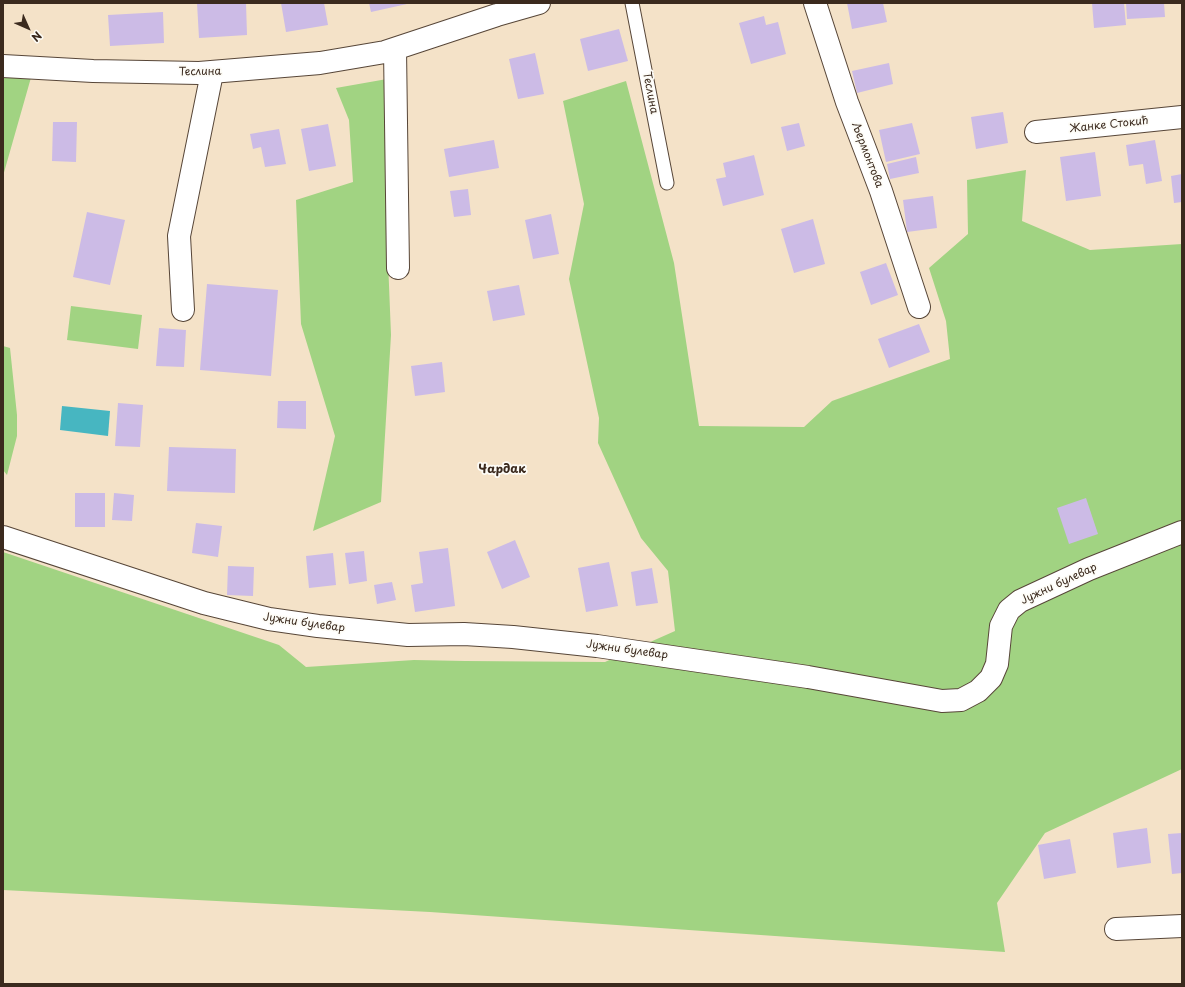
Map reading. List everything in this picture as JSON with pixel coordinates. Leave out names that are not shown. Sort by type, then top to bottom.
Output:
[{"type":"street","name":"Теслина","points":[[3,66],[93,71],[212,73],[320,63],[385,52],[497,15],[539,3]]},
{"type":"street","name":"Љермонтова","points":[[815,3],[847,102],[881,192],[919,307]]},
{"type":"street","points":[[395,49],[398,268]]},
{"type":"street","points":[[183,310],[179,236],[212,73]]},
{"type":"street","name":"Жанке Стокић","points":[[1036,132],[1182,117]]},
{"type":"street","name":"Јужни булевар","points":[[3,537],[204,603],[269,618],[318,626],[408,635],[464,634],[514,637],[597,646],[808,677],[942,701],[961,700],[978,691],[991,678],[997,664],[1001,626],[1009,610],[1020,600],[1089,569],[1182,532]]},
{"type":"street","points":[[1116,928],[1182,926]]},
{"type":"lane","name":"Теслина","points":[[632,3],[667,183]]},
{"type":"green space","points":[[3,66],[34,67],[3,176]]},
{"type":"green space","points":[[387,79],[385,186],[391,335],[381,502],[313,531],[335,436],[301,324],[296,200],[353,182],[349,120],[336,88]]},
{"type":"green space","points":[[626,81],[674,263],[699,426],[804,427],[832,401],[950,359],[946,321],[929,268],[968,234],[967,180],[1026,170],[1022,221],[1090,250],[1182,244],[1182,769],[1045,833],[997,903],[1005,952],[430,912],[3,890],[3,552],[279,645],[306,667],[414,660],[605,662],[675,631],[668,571],[641,538],[598,443],[599,418],[569,279],[584,204],[563,101]]},
{"type":"green space","points":[[71,306],[142,315],[138,349],[67,340]]},
{"type":"green space","points":[[3,346],[10,348],[17,415],[17,436],[7,475],[3,470]]},
{"type":"water","points":[[62,406],[110,411],[108,436],[60,430]]},
{"type":"building","points":[[197,3],[246,3],[247,35],[199,38]]},
{"type":"building","points":[[281,3],[324,3],[328,25],[286,32]]},
{"type":"building","points":[[369,3],[407,3],[407,4],[371,12]]},
{"type":"building","points":[[847,3],[883,3],[887,22],[852,29]]},
{"type":"building","points":[[1092,3],[1124,3],[1126,25],[1094,28]]},
{"type":"building","points":[[1126,3],[1164,3],[1165,17],[1127,19]]},
{"type":"building","points":[[163,12],[164,43],[110,46],[108,15]]},
{"type":"building","points":[[764,16],[766,25],[778,22],[786,54],[751,64],[739,23]]},
{"type":"building","points":[[619,29],[628,61],[588,71],[580,39]]},
{"type":"building","points":[[535,53],[544,94],[518,99],[509,59]]},
{"type":"building","points":[[889,63],[893,84],[857,93],[852,71]]},
{"type":"building","points":[[1003,112],[1008,143],[976,149],[971,117]]},
{"type":"building","points":[[53,122],[77,122],[76,162],[52,161]]},
{"type":"building","points":[[799,123],[805,146],[787,151],[781,127]]},
{"type":"building","points":[[912,123],[920,154],[886,162],[879,130]]},
{"type":"building","points":[[328,124],[336,166],[309,171],[301,129]]},
{"type":"building","points":[[279,129],[286,164],[265,167],[261,147],[253,149],[250,134]]},
{"type":"building","points":[[494,140],[499,168],[449,177],[444,149]]},
{"type":"building","points":[[1155,140],[1162,181],[1146,184],[1143,164],[1129,166],[1126,145]]},
{"type":"building","points":[[1095,152],[1101,196],[1066,201],[1060,157]]},
{"type":"building","points":[[754,155],[764,195],[723,206],[716,179],[726,177],[723,163]]},
{"type":"building","points":[[916,157],[919,173],[890,179],[887,164]]},
{"type":"building","points":[[1182,174],[1182,202],[1174,203],[1171,176]]},
{"type":"building","points":[[468,189],[471,215],[454,217],[450,191]]},
{"type":"building","points":[[933,196],[937,228],[907,232],[903,200]]},
{"type":"building","points":[[87,212],[125,220],[110,285],[73,277]]},
{"type":"building","points":[[551,214],[559,254],[533,259],[525,220]]},
{"type":"building","points":[[813,219],[825,264],[794,273],[781,229]]},
{"type":"building","points":[[886,263],[898,295],[871,305],[860,272]]},
{"type":"building","points":[[207,284],[278,290],[271,376],[200,370]]},
{"type":"building","points":[[519,285],[525,315],[493,321],[487,291]]},
{"type":"building","points":[[919,324],[930,352],[889,368],[878,339]]},
{"type":"building","points":[[159,328],[186,330],[184,367],[156,366]]},
{"type":"building","points":[[442,362],[445,392],[415,396],[411,366]]},
{"type":"building","points":[[278,401],[306,401],[306,429],[277,428]]},
{"type":"building","points":[[118,403],[143,405],[140,447],[115,446]]},
{"type":"building","points":[[169,447],[236,449],[235,493],[167,491]]},
{"type":"building","points":[[75,493],[105,493],[105,527],[75,527]]},
{"type":"building","points":[[114,493],[134,495],[132,521],[112,520]]},
{"type":"building","points":[[1086,498],[1098,534],[1069,544],[1057,508]]},
{"type":"building","points":[[196,523],[222,526],[218,557],[192,553]]},
{"type":"building","points":[[515,540],[530,577],[502,589],[487,552]]},
{"type":"building","points":[[448,548],[455,606],[415,612],[411,585],[423,583],[419,552]]},
{"type":"building","points":[[364,551],[367,581],[349,584],[345,553]]},
{"type":"building","points":[[333,553],[336,585],[309,588],[306,556]]},
{"type":"building","points":[[609,562],[618,606],[586,612],[578,568]]},
{"type":"building","points":[[228,566],[254,567],[253,596],[227,595]]},
{"type":"building","points":[[652,568],[658,603],[636,606],[631,572]]},
{"type":"building","points":[[392,582],[396,600],[377,604],[374,585]]},
{"type":"building","points":[[1147,828],[1151,863],[1117,868],[1113,833]]},
{"type":"building","points":[[1182,833],[1182,873],[1172,874],[1168,834]]},
{"type":"building","points":[[1070,839],[1076,873],[1044,879],[1038,845]]},
{"type":"district","name":"Чардак","points":[[502,470]]}]
